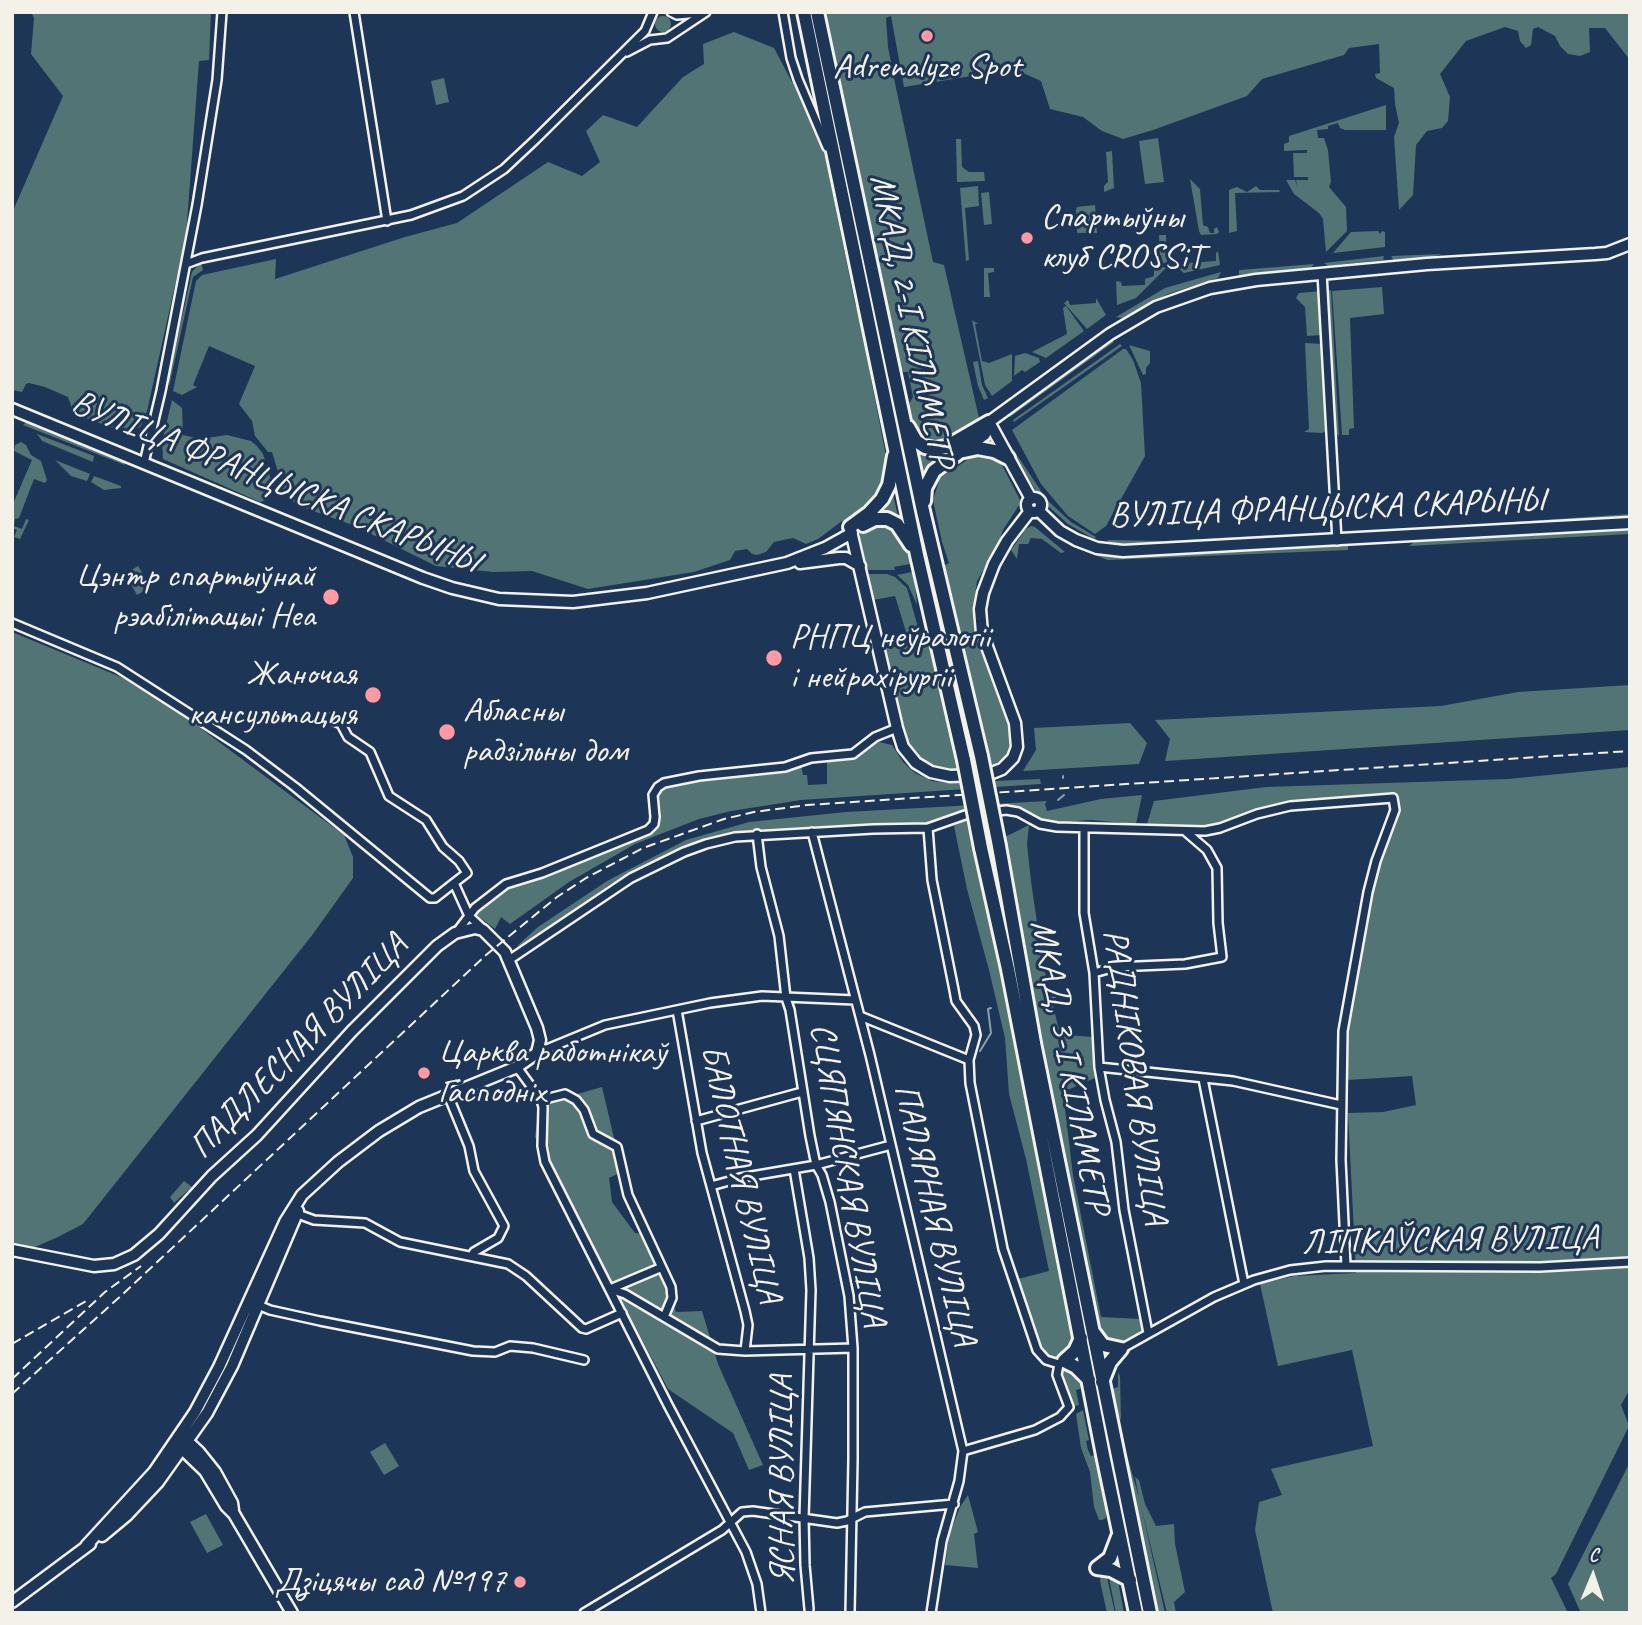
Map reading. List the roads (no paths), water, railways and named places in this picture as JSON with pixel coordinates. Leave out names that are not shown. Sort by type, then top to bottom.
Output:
[{"type":"highway","name":"МКАД, 2-І КІЛАМЕТР","points":[[804,12],[917,555],[939,644]]},
{"type":"highway","name":"МКАД, 2-І КІЛАМЕТР","points":[[817,12],[901,410],[953,640]]},
{"type":"highway","points":[[901,410],[916,440],[925,447],[935,449],[946,447],[989,422]]},
{"type":"highway","points":[[923,511],[925,488],[930,476],[942,464],[985,434],[989,422]]},
{"type":"highway","points":[[960,452],[978,448],[994,451],[1008,458]]},
{"type":"highway","points":[[851,530],[887,492],[895,449]]},
{"type":"highway","points":[[851,530],[870,520],[887,519],[902,530],[917,555]]},
{"type":"highway","name":"МКАД, 3-І КІЛАМЕТР","points":[[953,640],[999,846],[1034,1043],[1091,1328],[1096,1382],[1121,1506]]},
{"type":"highway","name":"МКАД, 3-І КІЛАМЕТР","points":[[939,644],[1008,969],[1081,1337],[1096,1382]]},
{"type":"highway","points":[[1061,1363],[1081,1370],[1096,1382],[1121,1349],[1104,1345],[1091,1328]]},
{"type":"highway","points":[[1061,1363],[1075,1351],[1081,1337]]},
{"type":"highway","points":[[1121,1506],[1119,1533],[1114,1551],[1097,1568],[1111,1570],[1130,1580]]},
{"type":"highway","points":[[1121,1506],[1150,1613]]},
{"type":"highway","points":[[1119,1533],[1136,1613]]},
{"type":"highway","points":[[1129,1613],[1130,1580]]},
{"type":"main road","points":[[1008,458],[989,422],[1110,334],[1156,307],[1218,286],[1437,263],[1608,253],[1630,244]]},
{"type":"main road","name":"ВУЛІЦА ФРАНЦЫСКА СКАРЫНЫ","points":[[12,409],[423,578],[490,597],[544,602],[597,600],[647,593],[770,566],[851,530]]},
{"type":"main road","name":"ВУЛІЦА ФРАНЦЫСКА СКАРЫНЫ","points":[[1008,458],[1031,499],[1040,500],[1042,505],[1034,511],[1076,540],[1106,550],[1138,552],[1630,523]]},
{"type":"main road","points":[[851,530],[903,747],[916,763],[940,775],[992,773],[1002,769],[1013,758],[1017,741],[1015,723],[982,633],[980,609],[994,564],[1007,541],[1034,511]]},
{"type":"main road","points":[[770,566],[846,558],[860,566]]},
{"type":"main road","name":"ПАДЛЕСНАЯ ВУЛІЦА","points":[[12,1250],[104,1266],[141,1251],[212,1176],[257,1135],[352,1031],[428,956],[455,933],[469,929],[483,930]]},
{"type":"main road","points":[[12,1602],[95,1542],[126,1516],[158,1482],[182,1442],[254,1303],[294,1212],[309,1189],[330,1168],[419,1107],[517,1067],[537,1053],[540,1040],[509,960],[502,947],[483,930]]},
{"type":"main road","points":[[182,1442],[234,1514],[292,1613]]},
{"type":"street","points":[[144,463],[157,414],[211,121],[222,12]]},
{"type":"street","points":[[354,12],[387,220]]},
{"type":"street","points":[[621,55],[650,40],[663,38],[707,12]]},
{"type":"street","points":[[675,32],[677,24],[672,13],[707,12]]},
{"type":"street","points":[[783,12],[797,79],[835,166]]},
{"type":"street","points":[[186,264],[215,255],[387,220],[445,204],[472,191],[527,148],[621,55],[652,16]]},
{"type":"street","points":[[652,16],[651,32],[663,38]]},
{"type":"street","points":[[1322,274],[1337,541]]},
{"type":"street","name":"ПАДЛЕСНАЯ ВУЛІЦА","points":[[12,623],[117,667],[246,750],[430,898],[436,898],[454,883]]},
{"type":"street","points":[[325,717],[341,724],[348,737],[370,752],[389,796],[426,820],[443,847],[459,861],[467,873],[454,883],[469,916],[483,930]]},
{"type":"street","points":[[455,933],[488,896],[506,884],[542,873],[648,830],[654,824],[655,817],[653,795],[658,786],[664,783],[699,776],[785,767],[804,760],[852,754],[875,737],[897,728]]},
{"type":"street","points":[[509,960],[607,892],[652,867],[706,844],[757,834],[928,828],[965,816],[1006,810],[1049,826],[1214,830],[1257,814],[1290,806],[1393,798],[1395,810],[1368,892],[1345,1021],[1341,1160],[1346,1266]]},
{"type":"street","points":[[928,828],[931,872],[956,1000],[974,1026],[976,1035],[969,1060],[970,1083],[1007,1265],[1020,1294],[1037,1350],[1046,1360],[1061,1363],[1057,1375],[1068,1398],[1069,1407],[1060,1417],[1035,1430],[963,1451]]},
{"type":"street","name":"РАДНІКОВАЯ ВУЛІЦА","points":[[1084,828],[1084,913],[1094,973],[1099,1067],[1116,1142],[1124,1210],[1148,1333]]},
{"type":"street","points":[[1094,973],[1115,967],[1185,964],[1222,957],[1217,868],[1207,850],[1185,831]]},
{"type":"street","name":"ПАЛЯРНАЯ ВУЛІЦА","points":[[812,832],[860,1016],[963,1451],[954,1504],[942,1541],[932,1613]]},
{"type":"street","name":"СЦЯПЯНСКАЯ ВУЛІЦА","points":[[757,834],[761,867],[779,936],[786,998],[802,1092],[817,1165],[827,1190],[845,1273],[853,1348],[850,1613]]},
{"type":"street","points":[[537,1053],[605,1025],[754,996],[855,1000]]},
{"type":"street","name":"БАЛОТНАЯ ВУЛІЦА","points":[[677,1010],[696,1121],[746,1311],[748,1325],[745,1351]]},
{"type":"street","points":[[860,1016],[969,1060]]},
{"type":"street","points":[[517,1067],[541,1101],[545,1162],[751,1565],[761,1613]]},
{"type":"street","points":[[1099,1067],[1233,1081],[1342,1105]]},
{"type":"street","points":[[1203,1079],[1244,1284]]},
{"type":"street","points":[[696,1121],[802,1092]]},
{"type":"street","points":[[541,1101],[565,1094],[576,1100],[584,1110],[593,1134],[617,1147],[628,1195],[672,1292],[664,1317]]},
{"type":"street","points":[[448,1095],[469,1146],[474,1171],[504,1226],[498,1238],[472,1255]]},
{"type":"street","points":[[711,1186],[740,1178],[817,1165],[891,1145]]},
{"type":"street","name":"ЯСНАЯ ВУЛІЦА","points":[[794,1169],[810,1274],[804,1518],[809,1609]]},
{"type":"street","points":[[294,1212],[314,1220],[365,1223],[400,1242],[498,1260],[515,1267],[582,1328],[586,1329],[622,1313]]},
{"type":"street","name":"ЛІПКАЎСКАЯ ВУЛІЦА","points":[[1121,1349],[1214,1297],[1244,1284],[1290,1270],[1346,1266],[1540,1267],[1630,1262]]},
{"type":"street","points":[[610,1289],[660,1268]]},
{"type":"street","name":"ЯСНАЯ ВУЛІЦА","points":[[610,1289],[625,1294],[716,1348],[745,1351],[853,1348]]},
{"type":"street","points":[[254,1303],[320,1321],[473,1351],[495,1352],[510,1346],[533,1348],[584,1360]]},
{"type":"street","points":[[584,1613],[722,1530],[746,1511],[837,1523],[865,1513],[954,1504]]},
{"type":"waterway","points":[[1058,800],[1064,795]]},
{"type":"waterway","points":[[1050,998],[1055,997]]},
{"type":"waterway","points":[[980,1051],[991,1033],[988,1009],[991,1008]]},
{"type":"railway","points":[[12,1394],[486,955],[557,897],[586,878],[643,848],[724,819],[807,805],[1630,751]]},
{"type":"railway","points":[[12,1379],[105,1292],[141,1266]]},
{"type":"railway","points":[[12,1344],[88,1300]]},
{"type":"place","name":"Adrenalyze Spot","points":[[927,36]]},
{"type":"place","name":"Спартыўны клуб CROSSiT","points":[[1027,238]]},
{"type":"place","name":"Цэнтр спартыўнай рэабілітацыі Неа","points":[[331,597]]},
{"type":"place","name":"РНПЦ неўралогіі і нейрахірургіі","points":[[774,658]]},
{"type":"place","name":"Жаночая кансультацыя","points":[[373,695]]},
{"type":"place","name":"Абласны радзільны дом","points":[[447,732]]},
{"type":"place","name":"Царква работнікаў Гасподніх","points":[[424,1073]]},
{"type":"place","name":"Дзіцячы сад №197","points":[[520,1582]]}]
